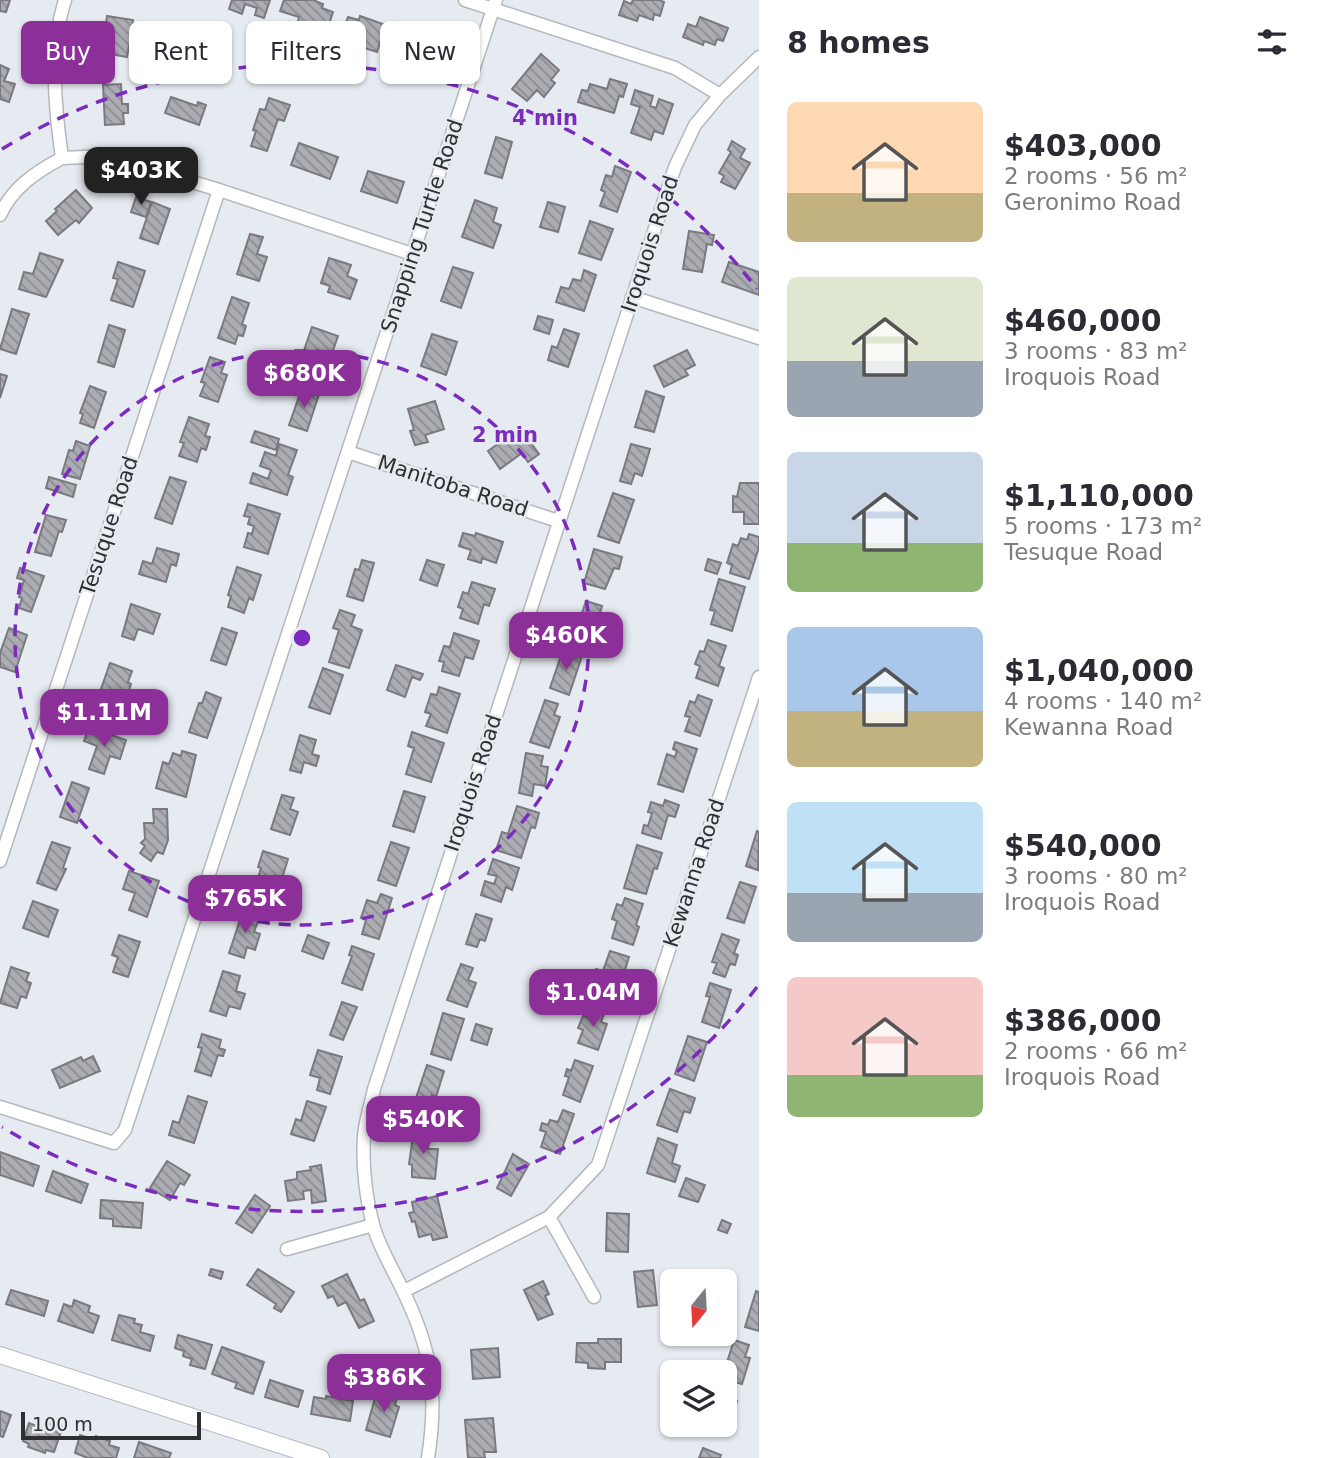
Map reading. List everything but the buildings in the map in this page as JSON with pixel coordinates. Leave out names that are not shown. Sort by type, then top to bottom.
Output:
[{"type":"street","points":[[62,158],[54,102],[59,18],[65,0]]},
{"type":"street","points":[[465,0],[495,5],[675,68],[720,95]]},
{"type":"street","name":"Snapping Turtle Road","points":[[0,1107],[114,1143],[125,1130],[495,5]]},
{"type":"street","name":"Iroquois Road","points":[[428,1458],[433,1381],[426,1344],[404,1291],[383,1255],[373,1224],[366,1187],[364,1136],[374,1089],[675,167],[695,125],[720,95],[759,57]]},
{"type":"street","points":[[0,215],[6,203],[31,176],[62,158],[107,156],[412,254]]},
{"type":"street","name":"Tesuque Road","points":[[0,861],[219,190]]},
{"type":"street","points":[[632,296],[759,338]]},
{"type":"street","name":"Manitoba Road","points":[[348,452],[558,521]]},
{"type":"street","name":"Kewanna Road","points":[[404,1291],[549,1217],[598,1165],[759,677]]},
{"type":"street","points":[[549,1217],[594,1297]]},
{"type":"street","points":[[287,1249],[373,1224]]},
{"type":"street","points":[[0,1354],[321,1458]]}]
